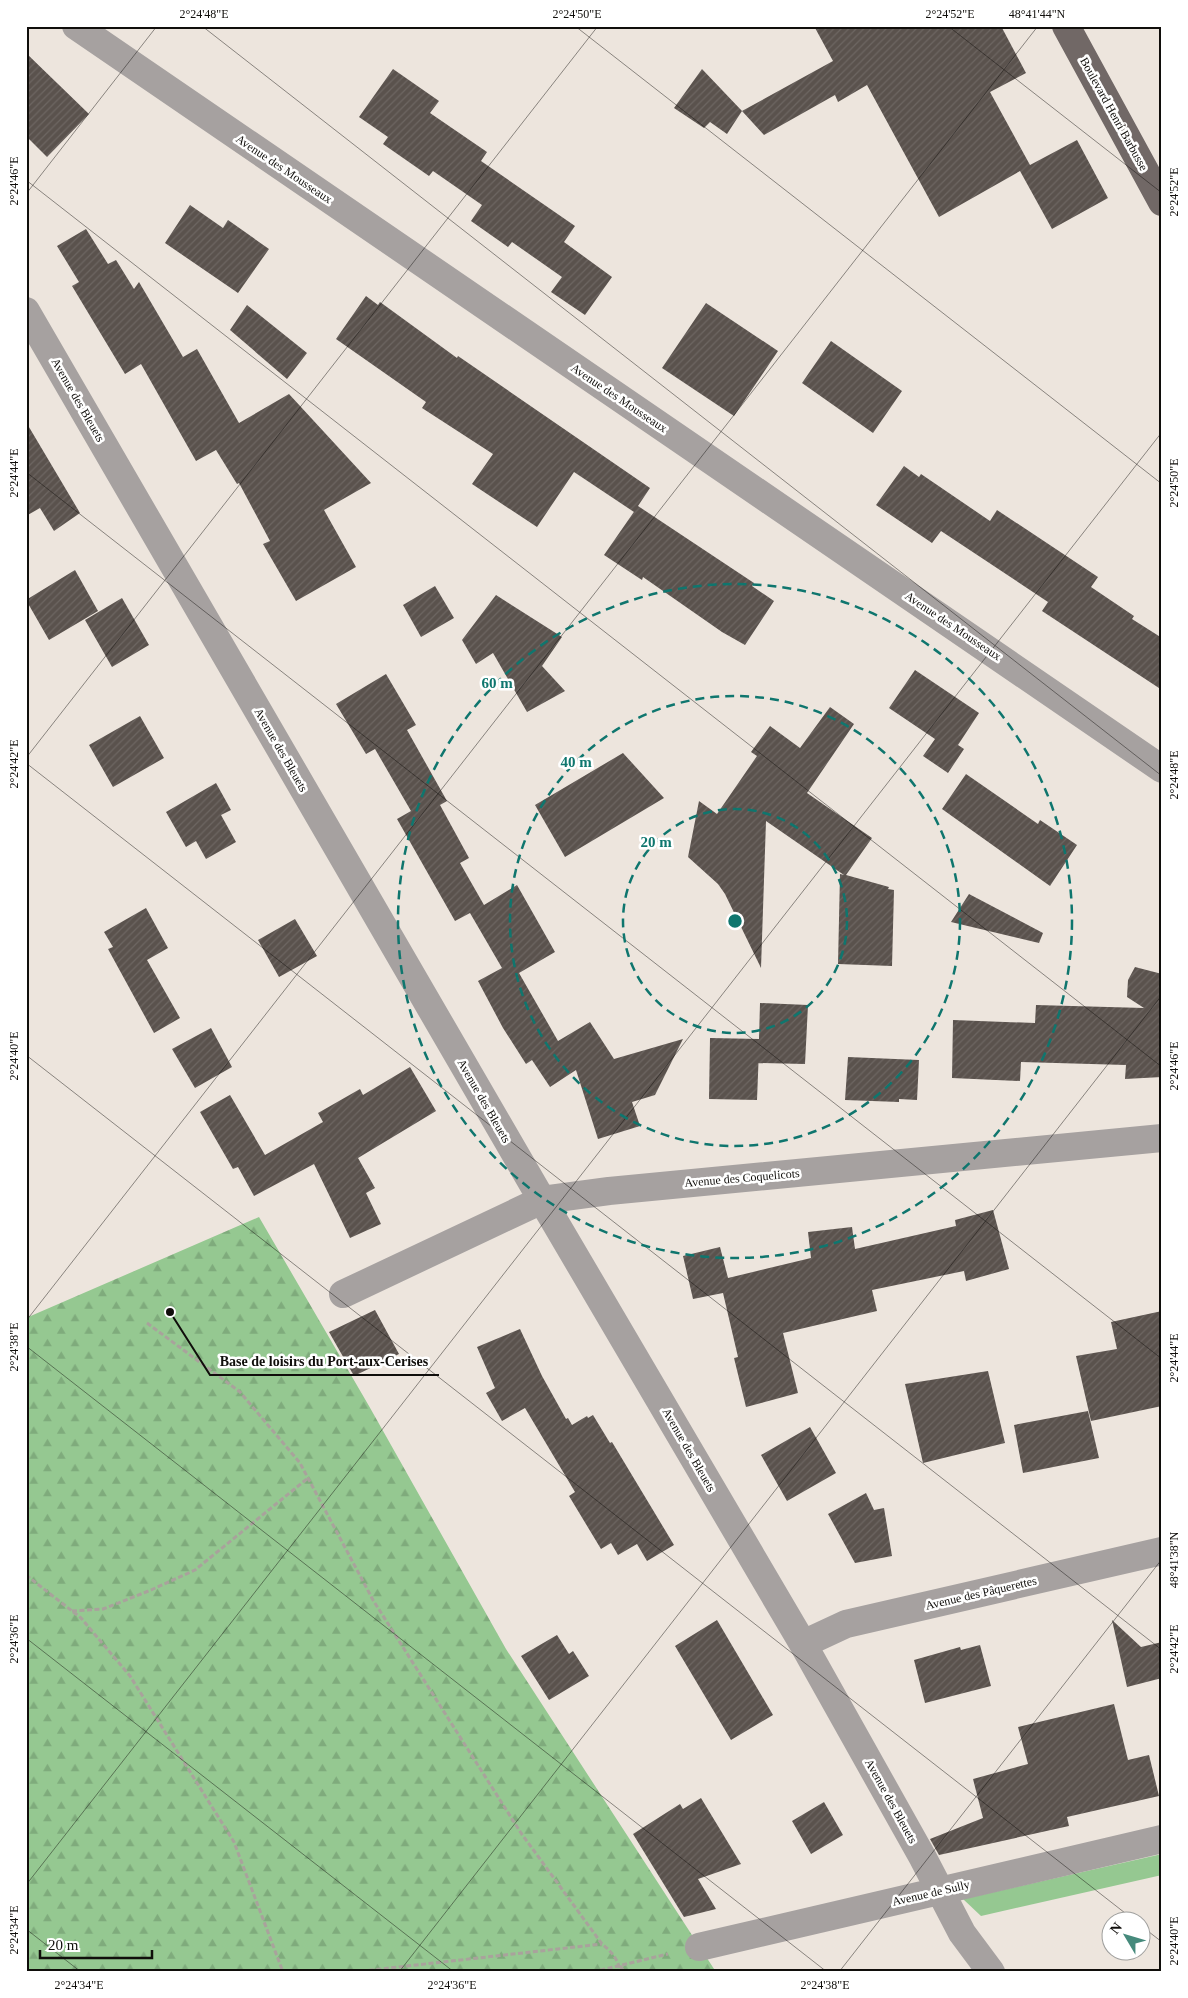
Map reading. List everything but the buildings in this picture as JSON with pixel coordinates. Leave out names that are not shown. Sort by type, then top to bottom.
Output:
[{"type":"main road","name":"Boulevard Henri Barbusse","points":[[1066,26],[1162,202]]},
{"type":"street","name":"Avenue des Mousseaux","points":[[76,26],[1162,769]]},
{"type":"street","name":"Avenue des Bleuets","points":[[26,311],[542,1200],[803,1644],[962,1933],[991,1972]]},
{"type":"street","name":"Avenue des Coquelicots","points":[[343,1294],[542,1200],[609,1191],[1162,1138]]},
{"type":"street","name":"Avenue des Pâquerettes","points":[[803,1644],[846,1624],[1162,1551]]},
{"type":"street","name":"Avenue de Sully","points":[[699,1947],[1162,1839]]},
{"type":"path","points":[[147,1323],[240,1392],[300,1464],[373,1600],[521,1833],[602,1944],[611,1952],[625,1972]]},
{"type":"path","points":[[71,1611],[103,1609],[195,1570],[308,1478]]},
{"type":"path","points":[[26,1575],[81,1618],[130,1676],[234,1842],[283,1972]]},
{"type":"path","points":[[354,1972],[602,1944]]},
{"type":"path","points":[[593,1972],[699,1947]]},
{"type":"path","points":[[620,1966],[620,1972]]},
{"type":"green space","points":[[259,1217],[369,1406],[506,1649],[716,1972],[26,1972],[26,1318]]},
{"type":"green space","points":[[1162,1854],[1162,1875],[981,1916],[963,1899]]},
{"type":"place","name":"Base de loisirs du Port-aux-Cerises","points":[[170,1312]]}]
